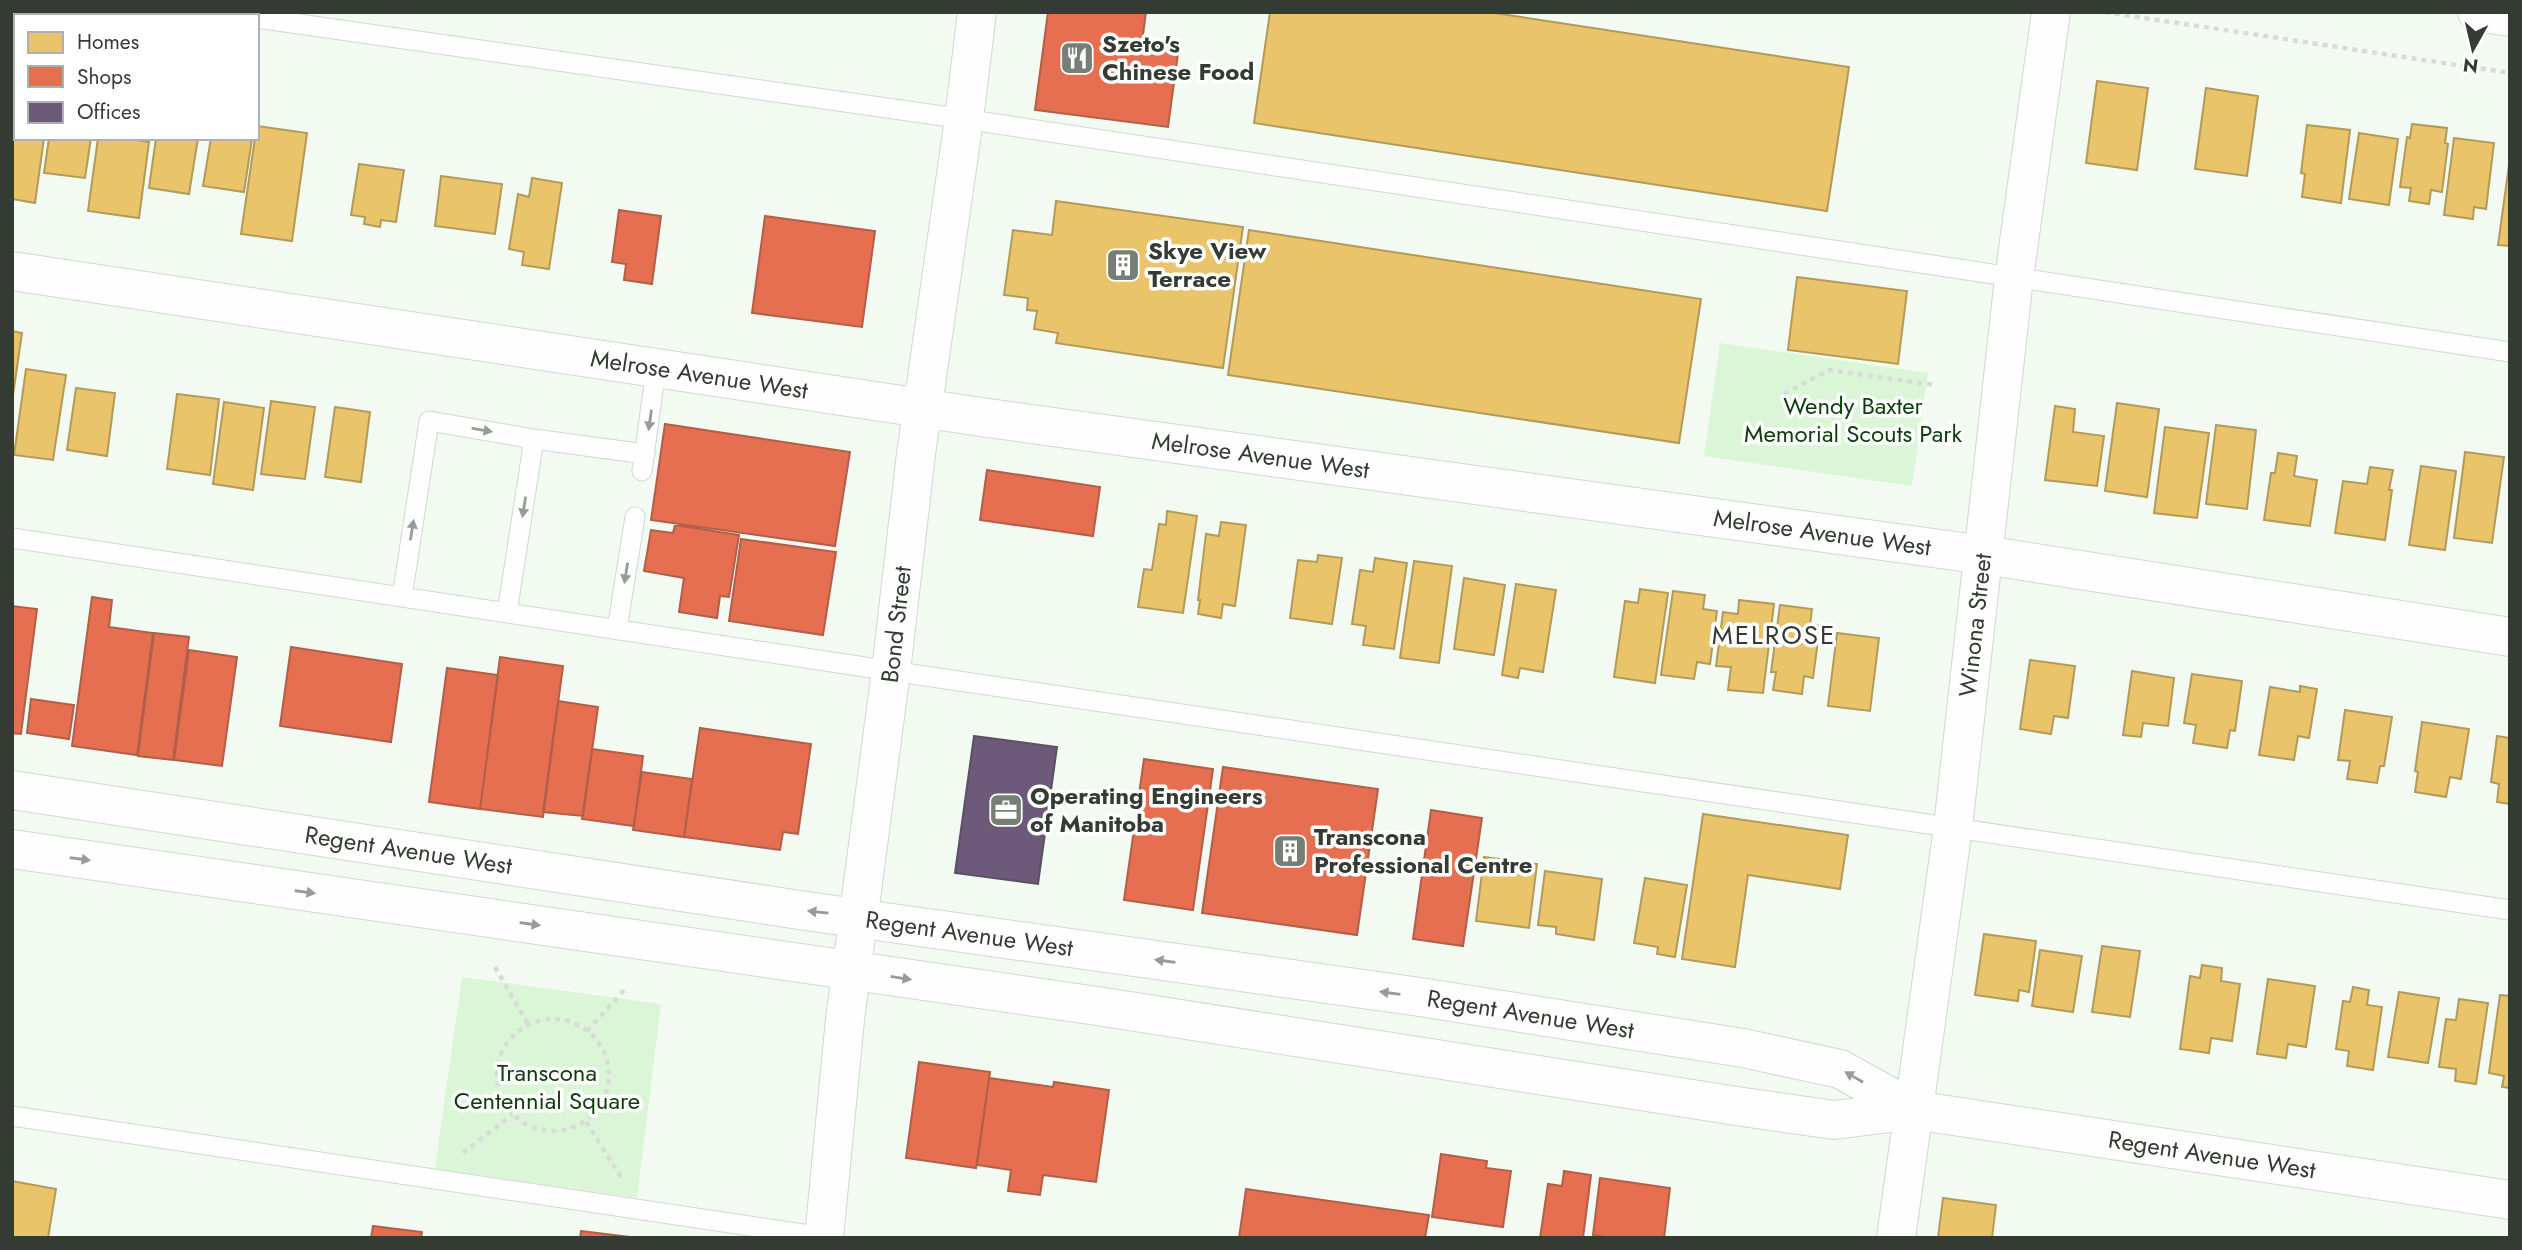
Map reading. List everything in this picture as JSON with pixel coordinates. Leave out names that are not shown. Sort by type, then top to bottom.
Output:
[{"type":"street","name":"Bond Street","points":[[824,1237],[845,1018],[977,12]]},
{"type":"street","name":"Winona Street","points":[[1896,1238],[1953,827],[2014,278],[2051,12]]},
{"type":"street","points":[[2477,12],[2510,17]]},
{"type":"street","name":"Melrose Avenue West","points":[[12,271],[923,408],[1984,555],[2510,637]]},
{"type":"street","name":"Regent Avenue West","points":[[12,790],[860,917],[1420,997],[1744,1048],[1840,1069],[1914,1110]]},
{"type":"street","name":"Regent Avenue West","points":[[12,849],[1097,1006],[1769,1111],[1834,1119],[1914,1110],[2510,1200]]},
{"type":"lane","points":[[259,18],[964,120],[2510,352]]},
{"type":"lane","points":[[402,597],[429,421],[534,439],[643,463],[656,369]]},
{"type":"lane","points":[[507,612],[534,439]]},
{"type":"lane","points":[[617,629],[635,517]]},
{"type":"lane","points":[[12,538],[2510,910]]},
{"type":"lane","points":[[12,1116],[831,1238]]},
{"type":"path","points":[[2105,12],[2510,73]]},
{"type":"path","points":[[1784,394],[1829,370],[1935,385]]},
{"type":"path","points":[[495,967],[528,1024]]},
{"type":"path","points":[[587,1031],[627,987]]},
{"type":"path","points":[[552,1018],[575,1023],[587,1031],[595,1037],[607,1057],[610,1082],[602,1104],[586,1122],[562,1132],[535,1129],[512,1115],[498,1092],[497,1066],[508,1041],[528,1024],[552,1018]]},
{"type":"path","points":[[431,1178],[512,1115]]},
{"type":"path","points":[[586,1122],[641,1209]]},
{"type":"green space","name":"Wendy Baxter Memorial Scouts Park","points":[[1720,343],[1928,373],[1912,486],[1704,456]]},
{"type":"green space","name":"Transcona Centennial Square","points":[[462,977],[661,1004],[637,1198],[435,1169]]},
{"type":"building: Homes","points":[[1270,12],[1488,12],[1849,67],[1827,211],[1254,123]]},
{"type":"building: Homes","points":[[2097,81],[2148,88],[2137,170],[2086,163]]},
{"type":"building: Homes","points":[[2206,88],[2258,96],[2247,176],[2195,169]]},
{"type":"building: Homes","points":[[12,124],[14,140],[44,140],[35,203],[12,199]]},
{"type":"building: Homes","points":[[2412,124],[2447,128],[2445,143],[2448,144],[2442,192],[2431,190],[2429,204],[2409,201],[2411,188],[2400,187],[2407,137],[2410,138]]},
{"type":"building: Homes","points":[[2307,125],[2350,130],[2341,203],[2302,197],[2305,174],[2301,173]]},
{"type":"building: Homes","points":[[259,126],[307,133],[292,241],[241,234],[255,140],[259,140]]},
{"type":"building: Homes","points":[[2359,133],[2398,139],[2389,205],[2349,199]]},
{"type":"building: Homes","points":[[2454,138],[2494,143],[2486,209],[2474,207],[2473,219],[2444,215]]},
{"type":"building: Homes","points":[[49,140],[91,140],[85,178],[44,173]]},
{"type":"building: Homes","points":[[98,140],[149,142],[139,218],[88,211]]},
{"type":"building: Homes","points":[[156,140],[198,140],[189,194],[149,188]]},
{"type":"building: Homes","points":[[211,140],[252,140],[244,192],[203,186]]},
{"type":"building: Homes","points":[[359,164],[404,170],[396,222],[381,220],[380,227],[364,224],[365,217],[351,215]]},
{"type":"building: Homes","points":[[2510,165],[2510,246],[2498,245]]},
{"type":"building: Homes","points":[[441,176],[502,184],[495,234],[435,226]]},
{"type":"building: Homes","points":[[532,178],[562,183],[549,269],[522,265],[524,252],[509,249],[518,194],[529,197]]},
{"type":"building: Homes","name":"Skye View Terrace","points":[[1056,201],[1243,227],[1223,368],[1056,343],[1058,333],[1034,329],[1037,311],[1027,310],[1028,298],[1004,295],[1013,230],[1052,235]]},
{"type":"building: Homes","points":[[1249,230],[1701,299],[1679,443],[1228,375]]},
{"type":"building: Homes","points":[[1797,277],[1907,291],[1898,364],[1788,350]]},
{"type":"building: Homes","points":[[12,331],[22,333],[12,402]]},
{"type":"building: Homes","points":[[26,369],[66,375],[53,460],[14,455]]},
{"type":"building: Homes","points":[[76,388],[115,393],[107,456],[67,450]]},
{"type":"building: Homes","points":[[177,394],[219,399],[210,475],[167,469]]},
{"type":"building: Homes","points":[[271,401],[315,407],[305,479],[261,474]]},
{"type":"building: Homes","points":[[224,402],[264,408],[253,490],[213,484]]},
{"type":"building: Homes","points":[[2117,403],[2159,409],[2147,497],[2105,491]]},
{"type":"building: Homes","points":[[2055,406],[2075,409],[2073,432],[2104,436],[2097,486],[2045,480]]},
{"type":"building: Homes","points":[[335,407],[370,412],[361,482],[325,477]]},
{"type":"building: Homes","points":[[2216,425],[2256,430],[2247,509],[2206,504]]},
{"type":"building: Homes","points":[[2165,427],[2209,433],[2197,518],[2154,513]]},
{"type":"building: Homes","points":[[2465,452],[2504,457],[2492,543],[2454,538]]},
{"type":"building: Homes","points":[[2278,453],[2297,456],[2294,476],[2317,480],[2310,526],[2264,520],[2271,473],[2275,473]]},
{"type":"building: Homes","points":[[2421,466],[2456,471],[2445,550],[2409,545]]},
{"type":"building: Homes","points":[[2370,467],[2393,470],[2385,540],[2335,533],[2343,481],[2367,484]]},
{"type":"building: Homes","points":[[1167,511],[1197,516],[1183,613],[1138,607],[1144,569],[1152,570],[1159,524],[1166,525]]},
{"type":"building: Homes","points":[[1221,522],[1246,525],[1235,606],[1223,604],[1221,618],[1198,614],[1198,600],[1206,534],[1219,536]]},
{"type":"building: Homes","points":[[1318,555],[1342,558],[1332,624],[1290,618],[1298,560],[1317,562]]},
{"type":"building: Homes","points":[[1375,558],[1407,563],[1394,649],[1363,645],[1366,626],[1352,624],[1360,570],[1373,572]]},
{"type":"building: Homes","points":[[1414,561],[1452,566],[1439,663],[1400,658]]},
{"type":"building: Homes","points":[[1464,578],[1505,585],[1494,655],[1454,649]]},
{"type":"building: Homes","points":[[1516,584],[1556,590],[1543,672],[1520,668],[1518,678],[1502,675]]},
{"type":"building: Homes","points":[[1640,589],[1668,593],[1655,683],[1614,677],[1625,601],[1638,603]]},
{"type":"building: Homes","points":[[1673,591],[1705,595],[1703,609],[1717,611],[1710,664],[1697,662],[1694,679],[1661,675]]},
{"type":"building: Homes","points":[[1739,600],[1774,604],[1763,693],[1728,690],[1731,667],[1716,666],[1723,612],[1738,614]]},
{"type":"building: Homes","points":[[1780,605],[1812,609],[1810,625],[1820,626],[1813,678],[1804,676],[1802,694],[1773,690],[1776,672],[1771,672]]},
{"type":"building: Homes","points":[[1837,633],[1879,638],[1870,711],[1828,706]]},
{"type":"building: Homes","points":[[2030,660],[2075,666],[2068,718],[2054,716],[2051,734],[2020,729]]},
{"type":"building: Homes","points":[[2132,671],[2174,678],[2168,726],[2143,723],[2141,737],[2123,735]]},
{"type":"building: Homes","points":[[2192,674],[2242,681],[2235,731],[2230,730],[2227,748],[2193,743],[2196,725],[2184,723]]},
{"type":"building: Homes","points":[[2300,686],[2317,689],[2309,738],[2298,736],[2294,760],[2259,755],[2270,687],[2300,692]]},
{"type":"building: Homes","points":[[2345,710],[2392,717],[2384,766],[2380,766],[2377,783],[2347,779],[2350,761],[2338,760]]},
{"type":"building: Homes","points":[[2422,722],[2469,729],[2461,779],[2450,777],[2446,797],[2415,792]]},
{"type":"building: Homes","points":[[2497,736],[2510,738],[2510,804],[2497,802],[2499,784],[2491,782]]},
{"type":"building: Homes","points":[[1703,814],[1848,835],[1840,889],[1748,875],[1735,967],[1682,959]]},
{"type":"building: Homes","points":[[1484,857],[1537,864],[1529,928],[1476,921]]},
{"type":"building: Homes","points":[[1545,871],[1602,879],[1594,940],[1556,934],[1556,927],[1538,925]]},
{"type":"building: Homes","points":[[1645,878],[1687,885],[1675,957],[1657,954],[1658,947],[1634,943]]},
{"type":"building: Homes","points":[[1984,934],[2036,941],[2029,992],[2019,990],[2018,1001],[1975,995]]},
{"type":"building: Homes","points":[[2102,946],[2140,951],[2130,1017],[2092,1012]]},
{"type":"building: Homes","points":[[2040,950],[2082,956],[2073,1012],[2032,1006]]},
{"type":"building: Homes","points":[[2202,965],[2222,968],[2221,981],[2240,984],[2232,1041],[2211,1038],[2209,1053],[2180,1049],[2190,976],[2200,978]]},
{"type":"building: Homes","points":[[2268,979],[2315,986],[2306,1047],[2288,1044],[2286,1058],[2257,1054]]},
{"type":"building: Homes","points":[[2353,987],[2369,990],[2367,1005],[2382,1007],[2373,1070],[2347,1066],[2349,1051],[2336,1049],[2343,1001],[2350,1002]]},
{"type":"building: Homes","points":[[2399,992],[2439,998],[2428,1063],[2388,1057]]},
{"type":"building: Homes","points":[[2500,995],[2510,996],[2510,1088],[2502,1087],[2504,1076],[2489,1073]]},
{"type":"building: Homes","points":[[2459,999],[2488,1003],[2476,1084],[2455,1081],[2456,1069],[2439,1067],[2446,1019],[2456,1020]]},
{"type":"building: Homes","points":[[12,1181],[56,1189],[48,1238],[12,1238]]},
{"type":"building: Homes","points":[[1943,1198],[1996,1205],[1992,1238],[1938,1238]]},
{"type":"building: Shops","points":[[1048,12],[1146,12],[1142,42],[1179,46],[1168,127],[1035,110]]},
{"type":"building: Shops","points":[[619,210],[661,216],[652,284],[624,280],[626,264],[612,262]]},
{"type":"building: Shops","points":[[765,216],[875,231],[862,327],[752,313]]},
{"type":"building: Shops","points":[[665,424],[850,452],[835,546],[651,520]]},
{"type":"building: Shops","points":[[987,470],[1100,487],[1093,536],[980,520]]},
{"type":"building: Shops","points":[[675,525],[739,535],[729,597],[720,596],[717,618],[679,612],[684,578],[644,571],[651,530],[673,533]]},
{"type":"building: Shops","points":[[741,539],[836,552],[823,635],[729,621]]},
{"type":"building: Shops","points":[[92,597],[112,600],[109,627],[153,633],[137,755],[72,746]]},
{"type":"building: Shops","points":[[12,606],[37,609],[21,734],[12,733]]},
{"type":"building: Shops","points":[[154,633],[189,637],[173,760],[138,756]]},
{"type":"building: Shops","points":[[291,647],[402,664],[391,742],[280,726]]},
{"type":"building: Shops","points":[[189,650],[237,657],[222,766],[174,760]]},
{"type":"building: Shops","points":[[500,657],[563,666],[543,817],[480,809]]},
{"type":"building: Shops","points":[[447,668],[498,675],[480,809],[429,802]]},
{"type":"building: Shops","points":[[31,699],[74,705],[69,739],[27,733]]},
{"type":"building: Shops","points":[[558,701],[598,707],[583,816],[543,812]]},
{"type":"building: Shops","points":[[700,728],[811,744],[798,834],[783,832],[780,850],[684,837]]},
{"type":"building: Shops","points":[[592,749],[643,756],[634,826],[582,819]]},
{"type":"building: Shops","points":[[1144,759],[1213,769],[1193,910],[1124,900]]},
{"type":"building: Shops","name":"Transcona Professional Centre","points":[[1223,767],[1378,789],[1357,935],[1202,913]]},
{"type":"building: Shops","points":[[642,772],[692,779],[684,837],[633,830]]},
{"type":"building: Shops","points":[[1431,810],[1482,818],[1463,946],[1413,939]]},
{"type":"building: Shops","points":[[919,1062],[990,1072],[976,1168],[906,1158]]},
{"type":"building: Shops","points":[[989,1078],[1053,1087],[1054,1082],[1109,1090],[1096,1182],[1043,1175],[1040,1195],[1008,1191],[1011,1170],[977,1165]]},
{"type":"building: Shops","points":[[1441,1154],[1487,1161],[1486,1168],[1511,1171],[1503,1227],[1432,1217]]},
{"type":"building: Shops","points":[[1564,1171],[1591,1175],[1583,1238],[1540,1238],[1548,1184],[1562,1186]]},
{"type":"building: Shops","points":[[1600,1178],[1670,1188],[1664,1238],[1612,1238],[1593,1235]]},
{"type":"building: Shops","points":[[1246,1189],[1429,1215],[1425,1238],[1239,1238]]},
{"type":"building: Shops","points":[[373,1226],[422,1232],[421,1238],[371,1238]]},
{"type":"building: Shops","points":[[581,1231],[629,1237],[629,1238],[580,1238]]},
{"type":"building: Offices","name":"Operating Engineers of Manitoba","points":[[974,736],[1057,747],[1038,884],[955,873]]},
{"type":"place","name":"Szeto's Chinese Food","points":[[1077,58]]},
{"type":"place","name":"Skye View Terrace","points":[[1123,265]]},
{"type":"place","name":"Operating Engineers of Manitoba","points":[[1006,810]]},
{"type":"place","name":"Transcona Professional Centre","points":[[1290,851]]},
{"type":"district","name":"MELROSE","points":[[1774,635]]}]
